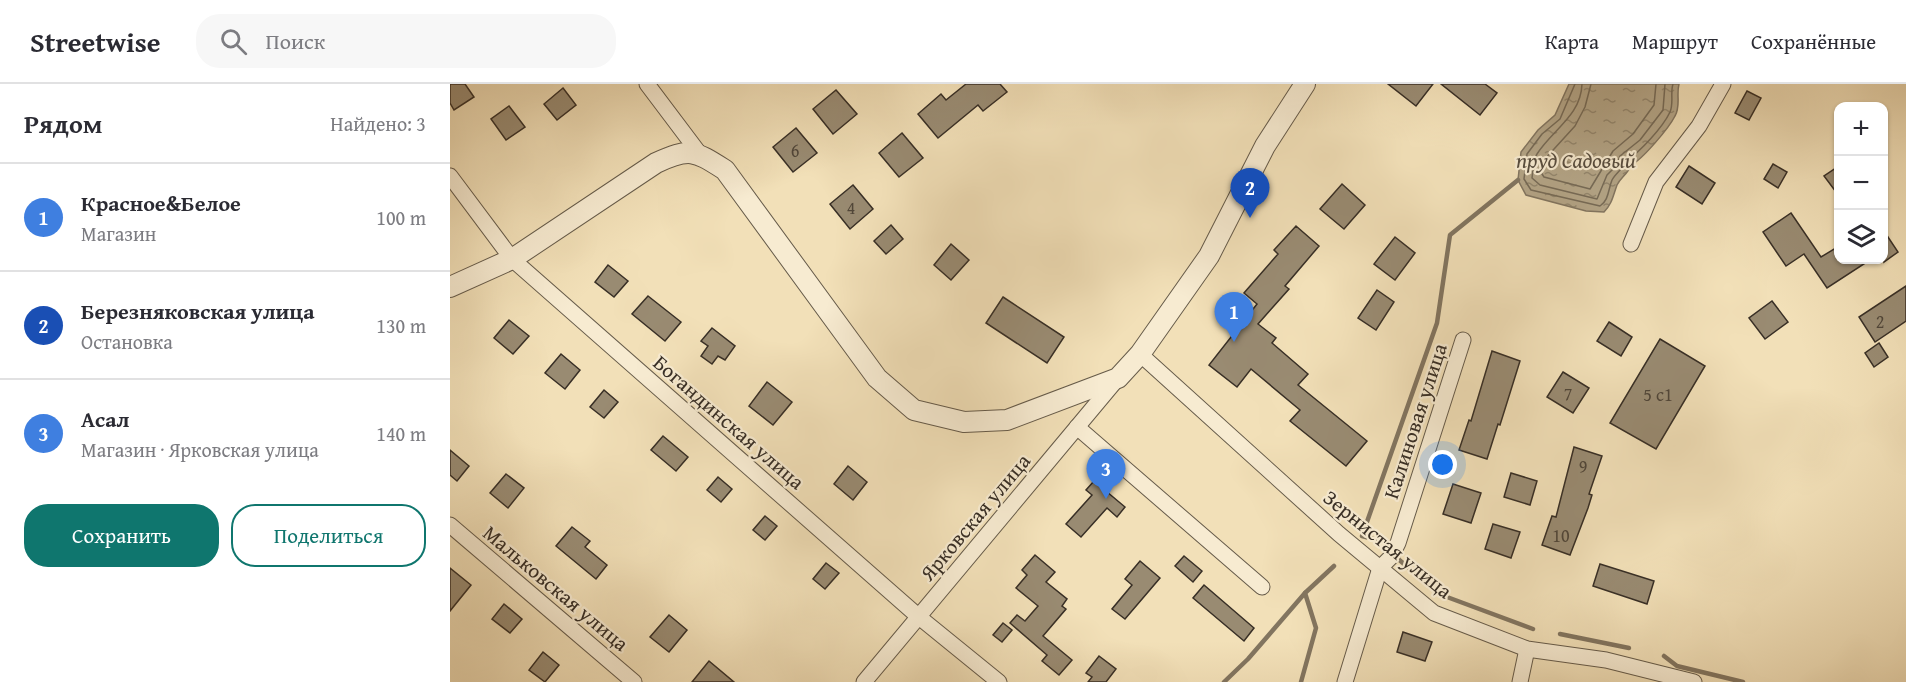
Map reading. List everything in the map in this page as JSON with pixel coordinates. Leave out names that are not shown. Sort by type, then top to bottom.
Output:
[{"type":"street","points":[[646,84],[699,153],[725,170],[877,378],[914,410],[964,422],[1007,420],[1118,378],[1140,354],[1209,256],[1265,146],[1305,84]]},
{"type":"street","points":[[1631,244],[1656,182],[1699,126],[1723,84]]},
{"type":"street","points":[[450,287],[512,259],[656,163],[676,154],[699,153]]},
{"type":"street","name":"Богандинская улица","points":[[450,176],[512,259],[919,617],[999,682]]},
{"type":"street","name":"Калиновая улица","points":[[1345,682],[1380,568],[1391,557],[1398,543],[1463,340]]},
{"type":"street","name":"Зернистая улица","points":[[1140,354],[1380,568],[1434,613],[1527,649],[1606,660],[1694,682]]},
{"type":"street","name":"Ярковская улица","points":[[864,682],[1118,378]]},
{"type":"street","points":[[1077,427],[1262,587]]},
{"type":"street","name":"Мальковская улица","points":[[450,525],[634,682]]},
{"type":"street","points":[[1520,682],[1527,649]]},
{"type":"water","name":"пруд Садовый","points":[[1569,84],[1679,84],[1678,108],[1675,116],[1655,143],[1631,165],[1617,185],[1611,203],[1604,212],[1586,211],[1526,195],[1518,180],[1521,152],[1538,130],[1555,115]]},
{"type":"building","points":[[450,84],[465,84],[474,97],[454,110],[450,103]]},
{"type":"building","points":[[966,84],[1000,84],[1007,92],[983,111],[978,105],[938,138],[918,114],[941,94],[946,100]]},
{"type":"building","points":[[1388,84],[1433,84],[1416,106]]},
{"type":"building","points":[[1441,84],[1485,84],[1497,93],[1480,115]]},
{"type":"building","points":[[563,88],[576,105],[557,120],[544,104]]},
{"type":"building","points":[[836,90],[857,114],[833,134],[813,109]]},
{"type":"building","points":[[1747,91],[1761,98],[1749,120],[1735,113]]},
{"type":"building","points":[[509,106],[525,127],[506,140],[491,119]]},
{"type":"building","points":[[796,128],[817,153],[793,172],[773,147]]},
{"type":"building","points":[[902,133],[923,158],[899,177],[879,153]]},
{"type":"building","points":[[1773,164],[1787,172],[1778,188],[1764,179]]},
{"type":"building","points":[[1689,166],[1715,183],[1702,204],[1676,187]]},
{"type":"building","points":[[1834,169],[1834,189],[1824,176]]},
{"type":"building","points":[[1342,184],[1365,205],[1344,229],[1320,209]]},
{"type":"building","points":[[853,185],[873,209],[850,229],[830,204]]},
{"type":"building","points":[[1791,213],[1821,257],[1834,249],[1834,264],[1864,264],[1827,288],[1804,254],[1786,266],[1763,232]]},
{"type":"building","points":[[891,225],[903,239],[886,254],[874,241]]},
{"type":"building","points":[[1296,226],[1319,246],[1285,286],[1289,289],[1258,324],[1276,338],[1272,343],[1308,374],[1298,385],[1367,441],[1346,466],[1290,421],[1300,410],[1251,369],[1237,387],[1209,365],[1257,304],[1244,293],[1278,254],[1274,250]]},
{"type":"building","points":[[1395,237],[1415,253],[1395,280],[1374,264]]},
{"type":"building","points":[[1888,237],[1898,252],[1888,259]]},
{"type":"building","points":[[951,244],[969,260],[951,280],[934,265]]},
{"type":"building","points":[[608,265],[628,281],[614,297],[595,282]]},
{"type":"building","points":[[1906,286],[1906,321],[1875,342],[1859,317]]},
{"type":"building","points":[[1377,290],[1394,302],[1376,330],[1358,318]]},
{"type":"building","points":[[648,296],[681,322],[665,341],[632,314]]},
{"type":"building","points":[[1003,297],[1064,337],[1047,363],[986,323]]},
{"type":"building","points":[[1772,301],[1788,322],[1765,339],[1749,318]]},
{"type":"building","points":[[509,320],[529,336],[513,354],[494,338]]},
{"type":"building","points":[[1609,322],[1632,337],[1621,356],[1597,341]]},
{"type":"building","points":[[712,328],[735,346],[725,360],[718,356],[712,364],[701,356],[708,346],[701,341]]},
{"type":"building","points":[[1660,339],[1705,366],[1656,449],[1610,423]]},
{"type":"building","points":[[1879,343],[1888,357],[1874,367],[1865,353]]},
{"type":"building","points":[[1492,351],[1520,361],[1487,459],[1459,450],[1469,420],[1471,421]]},
{"type":"building","points":[[561,354],[580,370],[565,389],[545,373]]},
{"type":"building","points":[[1563,372],[1589,388],[1573,413],[1547,397]]},
{"type":"building","points":[[767,382],[792,402],[773,425],[749,406]]},
{"type":"building","points":[[604,390],[618,402],[604,418],[590,407]]},
{"type":"building","points":[[663,436],[688,457],[676,471],[651,450]]},
{"type":"building","points":[[1574,447],[1602,456],[1589,494],[1592,495],[1588,508],[1570,555],[1542,545],[1552,516],[1556,517]]},
{"type":"building","points":[[450,450],[469,466],[457,481],[450,475]]},
{"type":"building","points":[[848,466],[867,482],[853,500],[834,484]]},
{"type":"building","points":[[1511,473],[1537,481],[1530,505],[1504,497]]},
{"type":"building","points":[[506,474],[524,488],[508,508],[490,493]]},
{"type":"building","points":[[718,477],[732,489],[721,502],[707,490]]},
{"type":"building","points":[[1094,481],[1125,507],[1117,517],[1107,508],[1081,537],[1066,524],[1092,495],[1086,490]]},
{"type":"building","points":[[1453,484],[1481,493],[1471,523],[1443,514]]},
{"type":"building","points":[[765,516],[777,526],[765,540],[753,530]]},
{"type":"building","points":[[1493,524],[1520,532],[1511,558],[1485,549]]},
{"type":"building","points":[[572,527],[590,541],[585,547],[607,565],[596,579],[556,546]]},
{"type":"building","points":[[1035,555],[1055,572],[1046,582],[1067,599],[1062,606],[1066,609],[1043,636],[1072,660],[1059,675],[1042,661],[1047,655],[1010,623],[1017,615],[1025,621],[1038,606],[1016,588],[1027,575],[1022,570]]},
{"type":"building","points":[[1184,556],[1202,571],[1193,582],[1175,566]]},
{"type":"building","points":[[1140,561],[1160,578],[1125,619],[1112,609],[1132,585],[1125,579]]},
{"type":"building","points":[[826,563],[839,573],[825,589],[813,579]]},
{"type":"building","points":[[1600,564],[1654,581],[1647,604],[1593,586]]},
{"type":"building","points":[[450,568],[471,585],[450,611]]},
{"type":"building","points":[[1204,585],[1254,628],[1244,641],[1193,598]]},
{"type":"building","points":[[504,604],[522,619],[510,633],[492,619]]},
{"type":"building","points":[[669,615],[687,630],[669,652],[650,637]]},
{"type":"building","points":[[1003,623],[1012,630],[1002,642],[993,635]]},
{"type":"building","points":[[1403,632],[1432,642],[1425,661],[1397,652]]},
{"type":"building","points":[[543,652],[559,665],[545,682],[529,670]]},
{"type":"building","points":[[1099,656],[1116,669],[1106,682],[1088,682],[1092,677],[1086,673]]},
{"type":"building","points":[[709,661],[734,682],[692,682]]},
{"type":"waterway","points":[[1377,540],[1362,536],[1437,323],[1450,235],[1518,180]]},
{"type":"waterway","points":[[1397,558],[1430,586]]},
{"type":"waterway","points":[[1301,682],[1316,628],[1305,593],[1334,566]]},
{"type":"waterway","points":[[1224,682],[1248,659],[1305,593]]},
{"type":"waterway","points":[[1447,597],[1533,629]]},
{"type":"waterway","points":[[1560,634],[1629,648]]},
{"type":"waterway","points":[[1664,656],[1677,666],[1743,682]]},
{"type":"place","name":"Березняковская улица","points":[[1250,218]]},
{"type":"place","name":"Красное&Белое","points":[[1234,342]]},
{"type":"place","name":"Асал","points":[[1106,499]]}]
